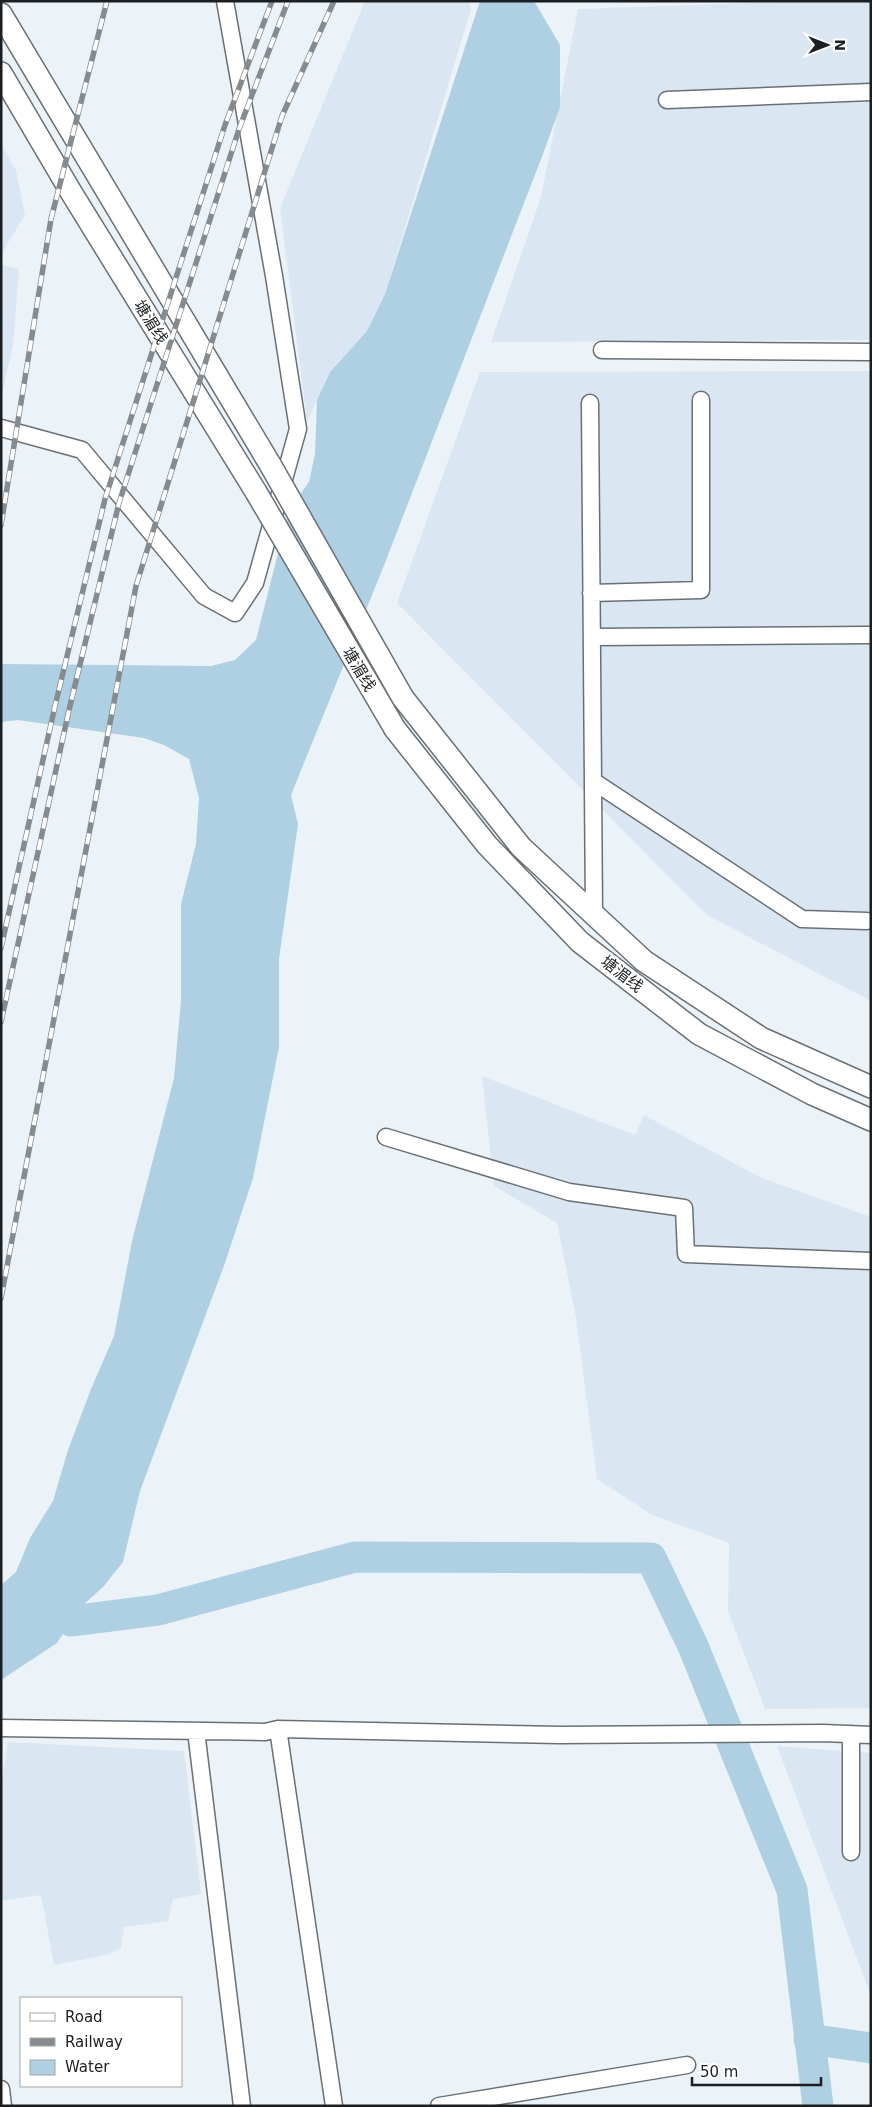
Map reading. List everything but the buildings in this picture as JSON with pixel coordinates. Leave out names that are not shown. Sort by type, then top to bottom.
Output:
[{"type":"main road","points":[[1,14],[271,466],[404,698],[521,847],[644,961],[761,1038],[871,1087]]},
{"type":"main road","name":"塘湄线","points":[[1,73],[71,192],[256,492],[395,728],[486,845],[580,942],[699,1034],[812,1094],[871,1120]]},
{"type":"street","points":[[1,428],[82,450],[204,596],[235,613],[255,584],[298,428],[274,276],[225,1]]},
{"type":"street","points":[[667,100],[871,92]]},
{"type":"street","points":[[602,350],[871,352]]},
{"type":"street","points":[[591,593],[701,590],[701,400]]},
{"type":"street","points":[[590,403],[594,914]]},
{"type":"street","points":[[592,637],[871,635]]},
{"type":"street","points":[[593,781],[802,919],[867,921]]},
{"type":"street","points":[[386,1136],[569,1192],[684,1208],[686,1254],[871,1261]]},
{"type":"street","points":[[1,1728],[265,1732],[278,1729],[560,1735],[871,1735]]},
{"type":"street","points":[[278,1729],[334,2106]]},
{"type":"street","points":[[196,1731],[242,2106]]},
{"type":"street","points":[[851,1734],[851,1852]]},
{"type":"street","points":[[439,2106],[478,2103],[688,2066]]},
{"type":"street","points":[[1,2089],[3,2106]]},
{"type":"shaded area","points":[[365,1],[469,1],[471,9],[385,294],[367,331],[330,372],[307,421],[280,208]]},
{"type":"shaded area","points":[[810,1],[871,1],[871,340],[491,342],[541,197],[578,9]]},
{"type":"shaded area","points":[[1,145],[16,170],[25,215],[1,254]]},
{"type":"shaded area","points":[[1,265],[19,269],[13,345],[1,398]]},
{"type":"shaded area","points":[[871,371],[871,1001],[707,915],[397,603],[480,372]]},
{"type":"shaded area","points":[[482,1076],[635,1135],[644,1115],[762,1178],[871,1217],[871,1708],[765,1709],[728,1611],[729,1543],[652,1515],[597,1479],[576,1318],[557,1223],[494,1186]]},
{"type":"shaded area","points":[[8,1742],[184,1751],[201,1894],[173,1899],[168,1921],[124,1927],[121,1948],[106,1955],[54,1965],[41,1895],[1,1901],[1,1786]]},
{"type":"shaded area","points":[[777,1746],[871,1753],[871,1996]]},
{"type":"water","points":[[480,1],[534,1],[560,45],[560,107],[383,568],[291,795],[298,824],[279,959],[279,1047],[253,1178],[225,1263],[140,1491],[123,1562],[104,1586],[81,1607],[57,1643],[1,1680],[1,1585],[16,1572],[30,1538],[53,1501],[68,1450],[114,1336],[132,1241],[174,1078],[181,1000],[181,904],[196,844],[199,798],[189,759],[164,745],[144,738],[18,720],[1,722],[1,664],[211,666],[235,660],[256,640],[289,510],[309,482],[315,454],[317,400],[330,372],[367,331],[385,294]]},
{"type":"waterway","points":[[71,1621],[158,1610],[355,1557],[651,1558],[693,1646],[792,1890],[818,2106]]},
{"type":"waterway","points":[[809,2039],[871,2048]]},
{"type":"railway","points":[[1,525],[51,219],[107,1]]},
{"type":"railway","points":[[1,948],[55,706],[105,499],[225,125],[272,1]]},
{"type":"railway","points":[[1,1022],[69,710],[119,503],[239,129],[288,1]]},
{"type":"railway","points":[[1,1298],[136,586],[282,116],[334,1]]}]
